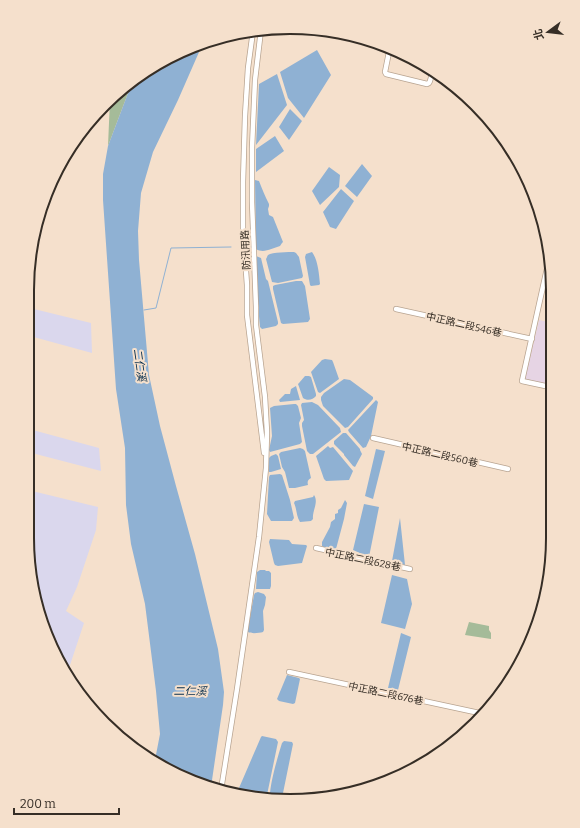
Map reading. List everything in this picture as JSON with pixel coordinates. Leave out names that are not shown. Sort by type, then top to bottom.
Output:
[{"type":"street","points":[[222,784],[259,537],[266,468],[267,432],[265,397],[256,325],[252,202],[252,148],[255,80],[260,36]]},
{"type":"street","name":"防汛用路","points":[[252,37],[248,68],[245,116],[243,230],[247,285],[247,315],[266,468]]},
{"type":"street","points":[[389,53],[385,72],[386,74],[427,84],[429,83],[431,77]]},
{"type":"street","points":[[545,277],[522,381],[546,386]]},
{"type":"street","name":"中正路二段546巷","points":[[396,309],[532,339]]},
{"type":"street","name":"中正路二段560巷","points":[[373,438],[508,469]]},
{"type":"street","name":"中正路二段628巷","points":[[316,548],[410,569]]},
{"type":"street","name":"中正路二段676巷","points":[[289,672],[477,712]]},
{"type":"shaded area","points":[[34,309],[91,323],[92,353],[34,337]]},
{"type":"shaded area","points":[[539,320],[546,321],[546,384],[525,379]]},
{"type":"shaded area","points":[[34,430],[99,448],[101,471],[34,454]]},
{"type":"shaded area","points":[[34,491],[98,507],[96,530],[77,587],[66,611],[84,623],[69,668],[53,636],[39,588],[36,571],[34,538]]},
{"type":"green space","points":[[129,92],[108,146],[110,108]]},
{"type":"green space","points":[[469,622],[489,626],[491,639],[465,635]]},
{"type":"water","points":[[317,50],[331,75],[304,118],[288,98],[280,72]]},
{"type":"water","name":"二仁溪","points":[[200,51],[153,152],[141,193],[138,231],[139,260],[149,375],[160,426],[195,554],[218,649],[224,692],[212,781],[192,775],[156,756],[160,734],[156,691],[145,604],[131,544],[126,505],[125,448],[116,389],[103,200],[103,174],[108,146],[129,92],[162,68]]},
{"type":"water","points":[[277,74],[287,105],[256,145],[259,84]]},
{"type":"water","points":[[290,109],[302,121],[289,140],[279,127]]},
{"type":"water","points":[[275,136],[284,151],[256,172],[256,149]]},
{"type":"water","points":[[362,164],[372,176],[357,197],[345,186]]},
{"type":"water","points":[[329,167],[340,175],[339,187],[320,205],[312,191]]},
{"type":"water","points":[[255,180],[259,181],[264,192],[269,204],[269,215],[273,217],[283,242],[280,246],[265,251],[256,249]]},
{"type":"water","points":[[341,189],[354,201],[336,229],[330,227],[323,212]]},
{"type":"water","points":[[294,252],[299,257],[303,276],[302,278],[278,283],[272,282],[266,259],[268,255]]},
{"type":"water","points":[[312,252],[317,263],[320,284],[311,286],[305,257],[306,254]]},
{"type":"water","points":[[256,256],[261,258],[278,322],[276,326],[262,329],[260,327],[257,295]]},
{"type":"water","points":[[302,281],[305,286],[310,319],[308,322],[283,324],[281,323],[273,286]]},
{"type":"water","points":[[322,360],[332,360],[339,379],[320,393],[318,392],[311,372]]},
{"type":"water","points":[[305,376],[311,377],[316,394],[315,397],[310,400],[303,398],[298,384]]},
{"type":"water","points":[[344,379],[350,380],[373,397],[373,399],[348,427],[345,428],[323,406],[321,400],[324,393]]},
{"type":"water","points":[[296,386],[300,400],[280,402],[279,400],[285,394],[290,394],[291,389]]},
{"type":"water","points":[[376,400],[378,402],[371,436],[366,447],[363,448],[348,430]]},
{"type":"water","points":[[312,402],[318,405],[340,428],[341,432],[313,454],[310,454],[307,451],[302,426],[304,420],[301,405],[302,403]]},
{"type":"water","points":[[296,404],[298,406],[301,418],[299,423],[302,442],[300,444],[270,452],[269,450],[272,436],[270,408],[274,406]]},
{"type":"water","points":[[343,433],[346,433],[360,449],[362,454],[355,467],[334,444],[334,441]]},
{"type":"water","points":[[328,446],[330,448],[333,447],[353,471],[349,480],[326,481],[324,479],[316,456]]},
{"type":"water","points":[[300,448],[305,451],[311,478],[308,481],[308,485],[289,488],[279,454],[281,452]]},
{"type":"water","points":[[376,449],[385,451],[373,499],[365,496]]},
{"type":"water","points":[[276,454],[278,456],[281,469],[269,472],[269,458]]},
{"type":"water","points":[[270,475],[282,475],[290,500],[294,518],[292,521],[271,521],[267,514],[269,477]]},
{"type":"water","points":[[314,495],[316,504],[313,519],[311,521],[300,522],[294,503],[295,501],[313,497]]},
{"type":"water","points":[[345,500],[347,503],[336,549],[325,548],[322,546],[322,542],[331,522],[335,519],[335,514],[338,513],[338,510],[341,508]]},
{"type":"water","points":[[364,504],[379,507],[369,557],[353,550]]},
{"type":"water","points":[[400,518],[405,565],[392,561]]},
{"type":"water","points":[[270,539],[289,540],[292,544],[306,545],[302,563],[278,566],[275,565],[269,542]]},
{"type":"water","points":[[260,570],[269,571],[271,573],[270,589],[256,589],[257,572]]},
{"type":"water","points":[[392,575],[407,579],[412,604],[405,629],[381,623]]},
{"type":"water","points":[[258,592],[264,594],[266,597],[263,611],[264,630],[263,632],[251,633],[248,632],[248,629],[254,595]]},
{"type":"water","points":[[401,633],[411,637],[398,690],[388,688]]},
{"type":"water","points":[[287,675],[300,679],[295,703],[293,704],[279,701],[277,699]]},
{"type":"water","points":[[261,737],[276,739],[278,742],[267,793],[239,789],[239,788]]},
{"type":"water","points":[[284,741],[292,742],[293,744],[283,794],[270,793],[274,771],[282,743]]},
{"type":"waterway","points":[[144,310],[156,308],[171,248],[231,247]]}]
